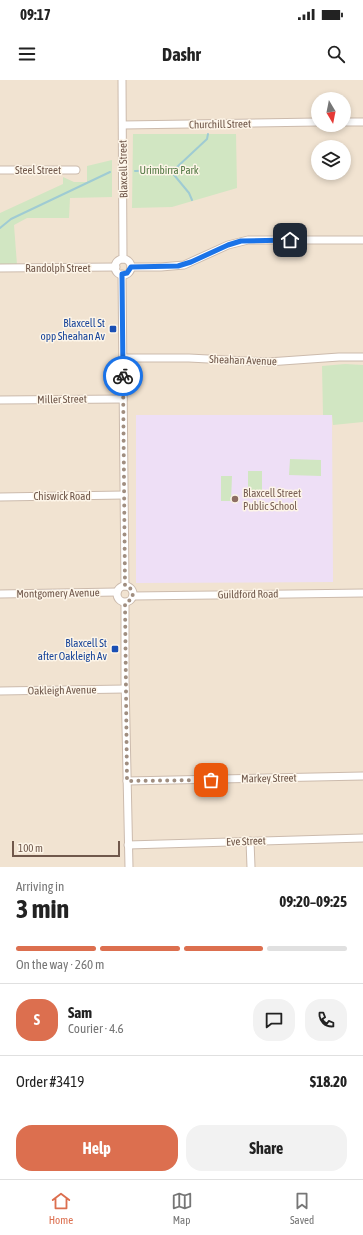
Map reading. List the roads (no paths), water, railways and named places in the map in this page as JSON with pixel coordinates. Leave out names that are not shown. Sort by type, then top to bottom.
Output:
[{"type":"street","name":"Blaxcell Street","points":[[122,80],[123,259]]},
{"type":"street","name":"Churchill Street","points":[[123,125],[311,122]]},
{"type":"street","points":[[351,122],[363,122]]},
{"type":"street","name":"Steel Street","points":[[0,170],[76,170]]},
{"type":"street","points":[[131,267],[184,265],[228,245],[248,240],[363,240]]},
{"type":"street","points":[[122,274],[118,272],[116,267],[118,262],[123,259],[128,260],[131,267]]},
{"type":"street","name":"Randolph Street","points":[[0,268],[116,267]]},
{"type":"street","points":[[122,274],[127,273],[131,267]]},
{"type":"street","points":[[122,274],[125,586]]},
{"type":"street","name":"Sheahan Avenue","points":[[123,358],[189,358],[268,362],[339,357],[363,357]]},
{"type":"street","name":"Miller Street","points":[[0,400],[123,398]]},
{"type":"street","name":"Chiswick Road","points":[[0,497],[124,495]]},
{"type":"street","points":[[125,586],[130,588],[133,596],[130,601],[125,603],[119,600],[117,592],[119,588],[125,586]]},
{"type":"street","name":"Montgomery Avenue","points":[[0,594],[117,592]]},
{"type":"street","name":"Guildford Road","points":[[133,596],[363,593]]},
{"type":"street","points":[[125,603],[125,689],[129,867]]},
{"type":"street","name":"Oakleigh Avenue","points":[[0,691],[125,689]]},
{"type":"street","name":"Markey Street","points":[[127,781],[363,776]]},
{"type":"street","name":"Eve Street","points":[[128,845],[363,838]]},
{"type":"street","points":[[250,841],[251,867]]},
{"type":"waterway","points":[[135,171],[170,170],[176,168],[207,139],[208,134]]},
{"type":"waterway","points":[[170,170],[189,193],[192,200]]},
{"type":"waterway","points":[[0,228],[11,219],[110,172]]},
{"type":"place","name":"Blaxcell St opp Sheahan Av","points":[[113,329]]},
{"type":"place","name":"Blaxcell Street Public School","points":[[235,499]]},
{"type":"place","name":"Blaxcell St after Oakleigh Av","points":[[115,649]]},
{"type":"park label","name":"Urimbirra Park","points":[[169,170]]}]
